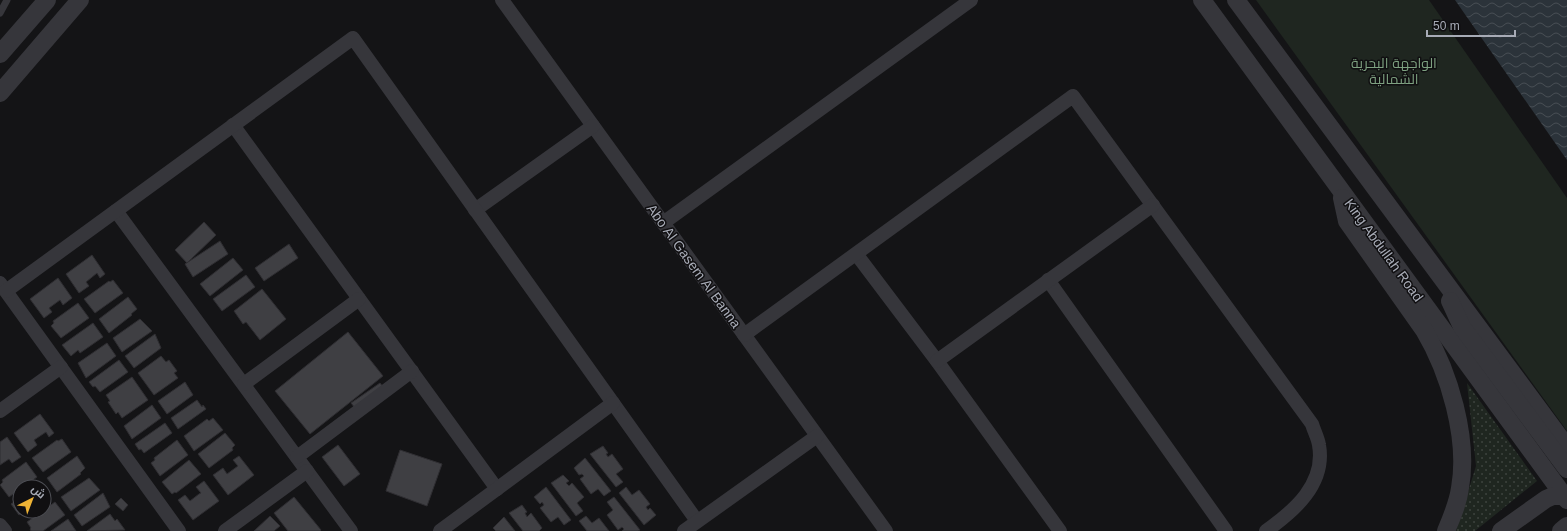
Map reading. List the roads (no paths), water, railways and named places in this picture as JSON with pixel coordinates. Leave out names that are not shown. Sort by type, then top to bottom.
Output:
[{"type":"street","points":[[0,54],[47,0]]},
{"type":"street","points":[[0,92],[80,0]]},
{"type":"street","name":"Abo Al Gasem Al Banna","points":[[502,0],[886,531]]},
{"type":"street","points":[[663,223],[971,0]]},
{"type":"street","name":"King Abdullah Road","points":[[1202,0],[1566,497]]},
{"type":"street","points":[[1236,0],[1567,446]]},
{"type":"street","points":[[180,531],[3,287],[116,210],[354,38],[697,521]]},
{"type":"street","points":[[744,336],[1073,96],[1312,424],[1319,445],[1319,469],[1308,494],[1290,514],[1266,531]]},
{"type":"street","points":[[233,126],[497,489]]},
{"type":"street","points":[[475,210],[593,126]]},
{"type":"street","points":[[1341,191],[1347,221],[1424,330],[1434,348],[1451,391],[1460,443],[1462,466],[1460,487],[1455,510],[1446,531]]},
{"type":"street","points":[[937,361],[1153,205]]},
{"type":"street","points":[[116,210],[351,531]]},
{"type":"street","points":[[857,255],[937,361],[1060,531]]},
{"type":"street","points":[[1432,263],[1462,326],[1567,469]]},
{"type":"street","points":[[1048,280],[1226,531]]},
{"type":"street","points":[[244,384],[359,299]]},
{"type":"street","points":[[0,411],[61,367]]},
{"type":"street","points":[[297,457],[412,372]]},
{"type":"street","points":[[440,531],[613,403]]},
{"type":"street","points":[[684,531],[818,436]]},
{"type":"street","points":[[225,531],[307,471]]},
{"type":"street","points":[[1501,531],[1546,499],[1566,497]]},
{"type":"street","points":[[0,525],[4,531]]},
{"type":"street","points":[[1561,531],[1567,526]]},
{"type":"lane","points":[[0,13],[7,0]]},
{"type":"water","points":[[1455,0],[1567,0],[1567,160]]},
{"type":"park label","name":"الواجهة البحرية الشمالية","points":[[1394,72]]}]
